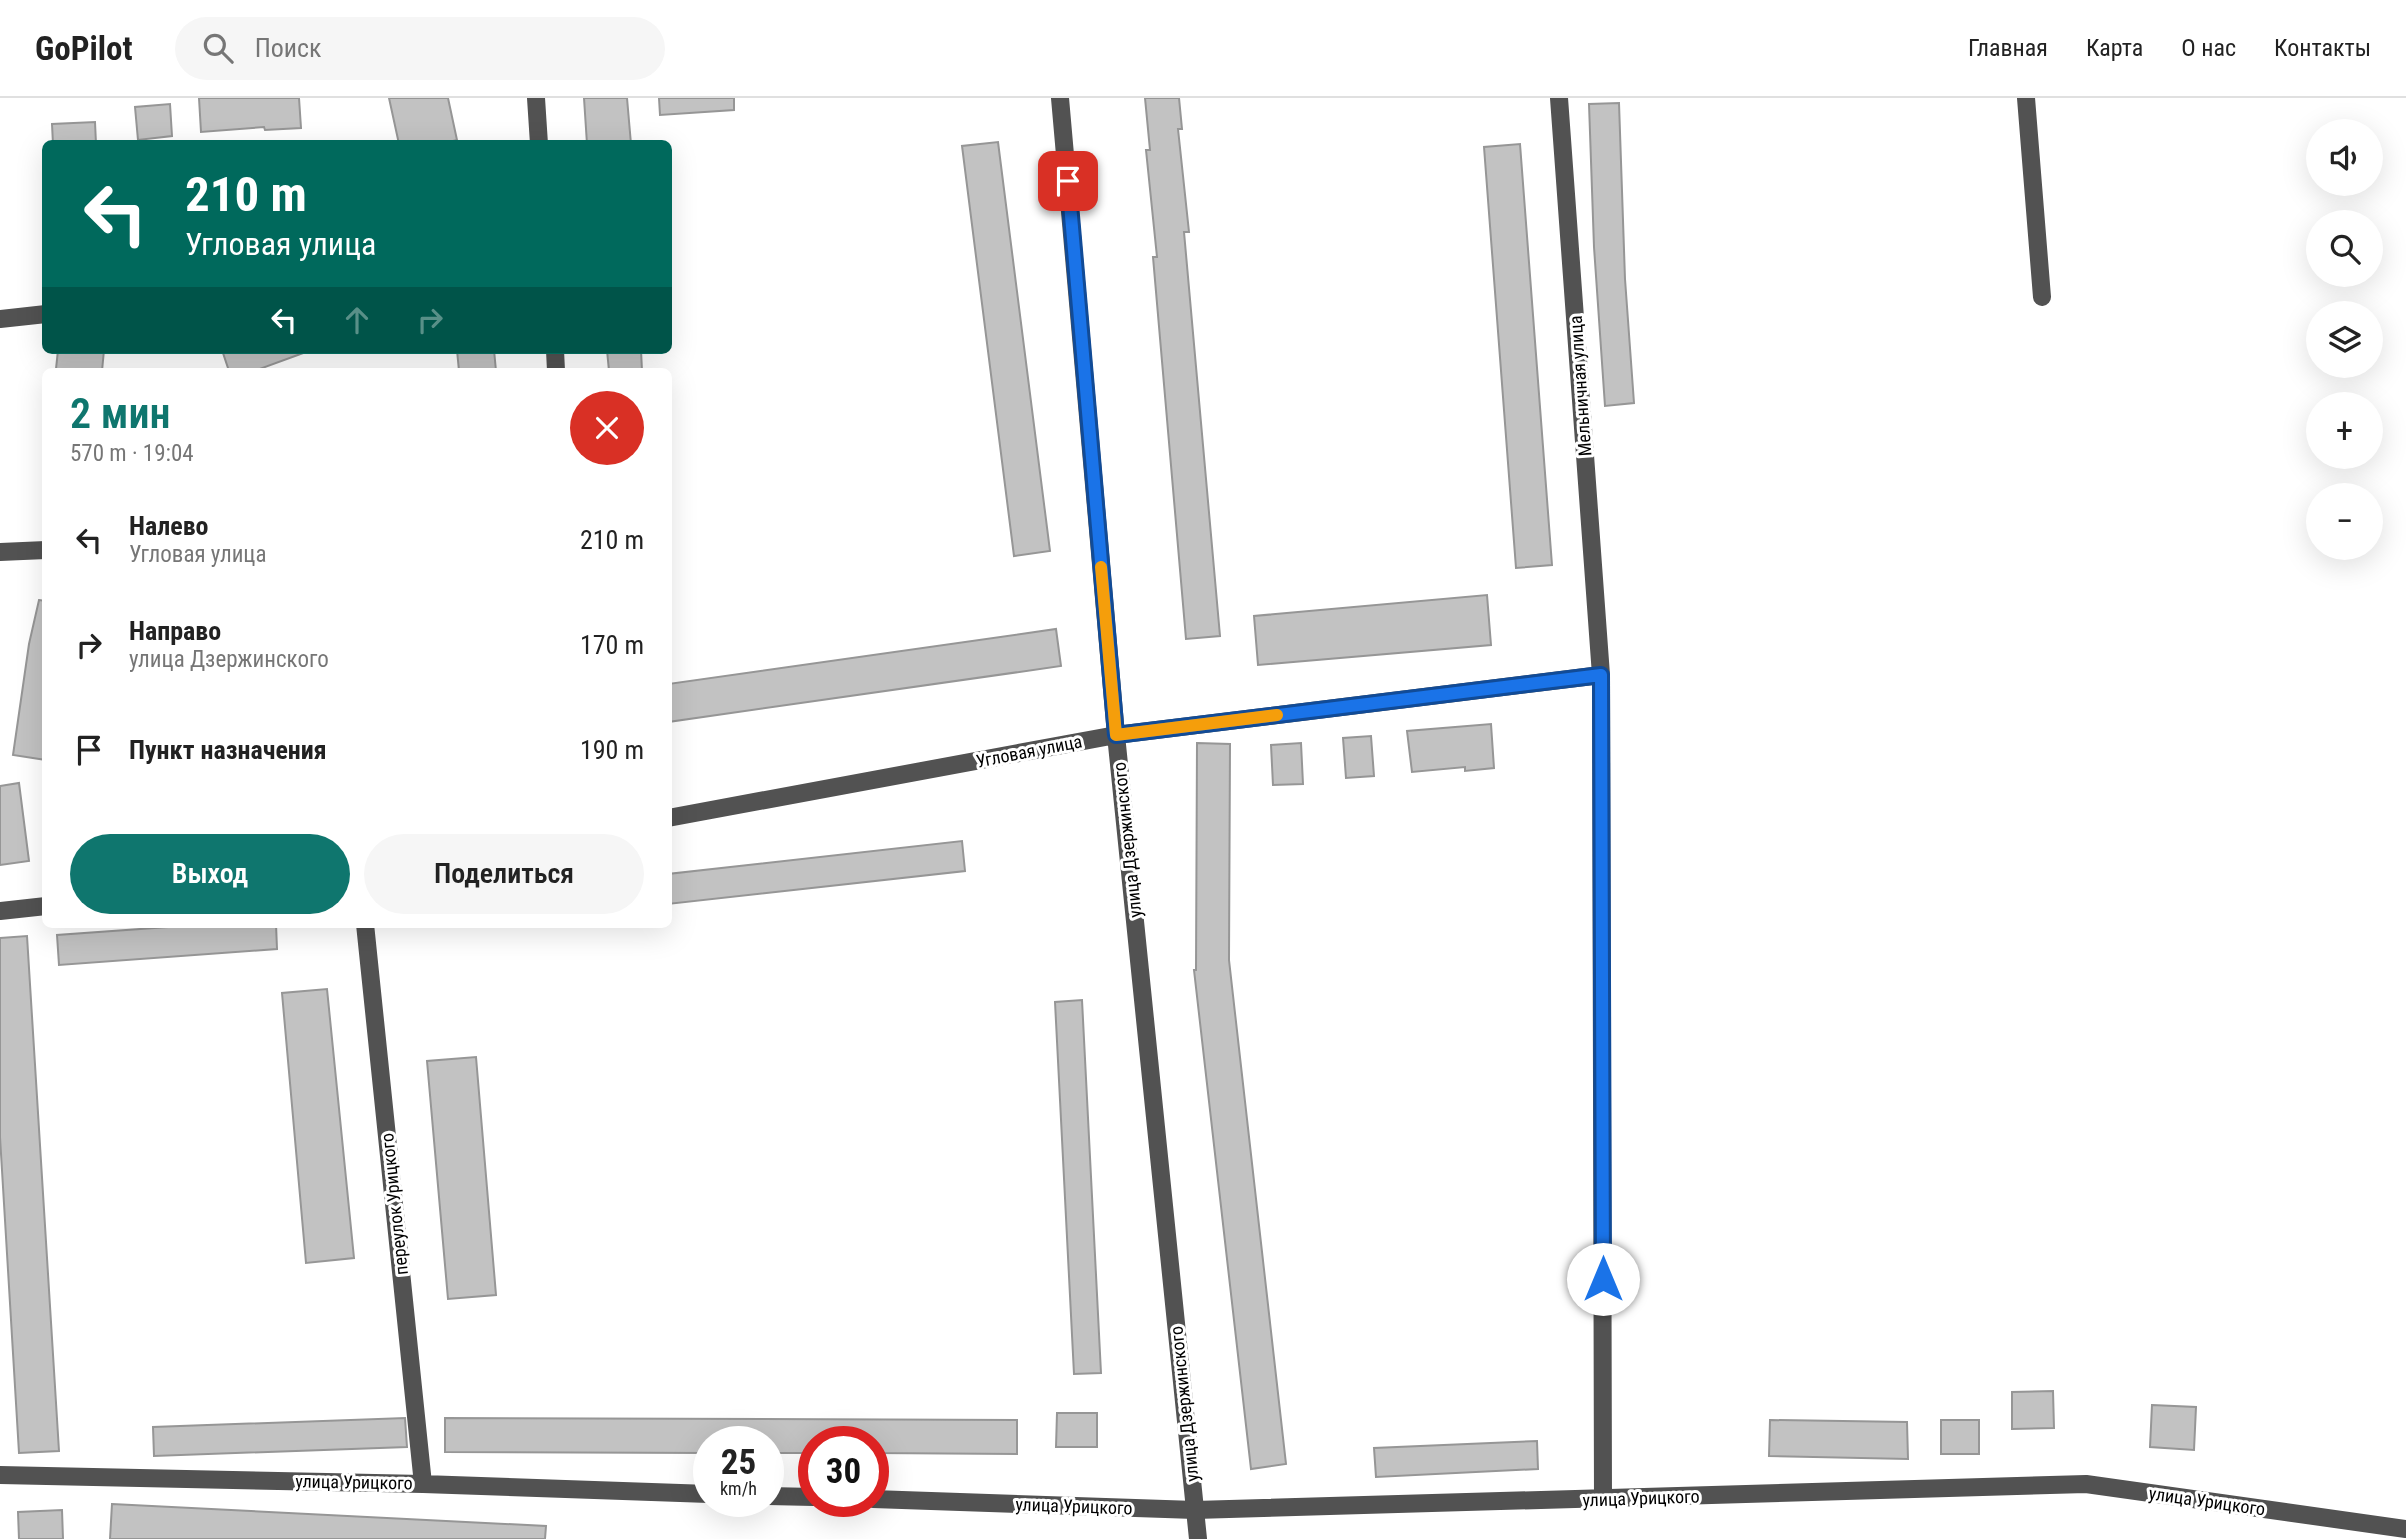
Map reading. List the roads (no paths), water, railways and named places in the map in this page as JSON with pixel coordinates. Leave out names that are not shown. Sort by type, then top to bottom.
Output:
[{"type":"street","points":[[536,98],[539,140]]},
{"type":"street","name":"улица Дзержинского","points":[[1060,98],[1116,735],[1198,1539]]},
{"type":"street","name":"Мельничная улица","points":[[1559,98],[1601,675],[1603,1499]]},
{"type":"street","points":[[2026,98],[2042,297]]},
{"type":"street","points":[[0,319],[42,314]]},
{"type":"street","points":[[0,552],[42,550]]},
{"type":"street","name":"Угловая улица","points":[[672,817],[1116,735],[1601,675]]},
{"type":"street","points":[[0,911],[42,906]]},
{"type":"street","name":"переулок Урицкого","points":[[365,928],[423,1484]]},
{"type":"street","name":"улица Урицкого","points":[[0,1475],[693,1492]]},
{"type":"street","name":"улица Урицкого","points":[[889,1500],[1195,1510],[2085,1484],[2406,1529]]}]
